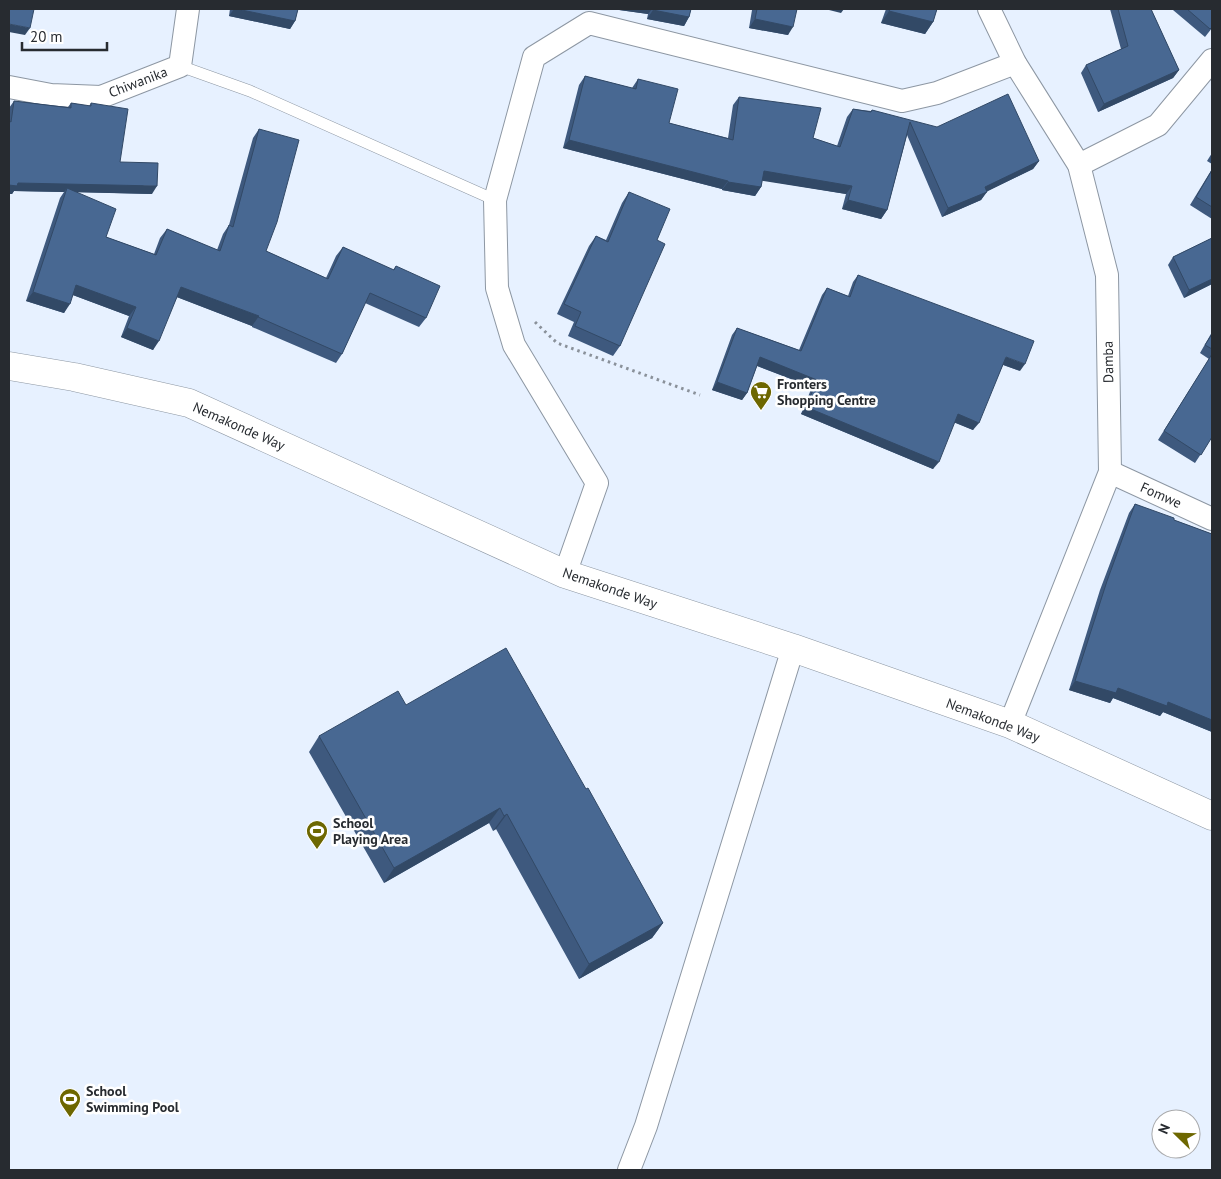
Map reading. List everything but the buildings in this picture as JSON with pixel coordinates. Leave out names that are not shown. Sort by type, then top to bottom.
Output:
[{"type":"street","name":"Chiwanika","points":[[9,87],[51,95],[101,97],[180,66],[188,9]]},
{"type":"street","name":"Damba","points":[[989,9],[1015,62],[1079,165],[1107,275],[1110,472],[1010,724]]},
{"type":"street","points":[[565,574],[597,483],[514,346],[497,288],[495,200],[534,57],[589,22],[902,100],[937,93],[1015,62]]},
{"type":"street","points":[[1079,165],[1158,125],[1212,60]]},
{"type":"street","name":"Nemakonde Way","points":[[9,366],[74,377],[189,403],[565,574],[793,648],[1010,724],[1212,816]]},
{"type":"street","name":"Fomwe","points":[[1110,472],[1212,519]]},
{"type":"street","points":[[629,1170],[646,1126],[793,648]]},
{"type":"lane","points":[[180,66],[250,91],[495,200]]},
{"type":"path","points":[[531,318],[557,343],[700,394]]},
{"type":"place","name":"Fronters Shopping Centre","points":[[761,411]]},
{"type":"place","name":"School Playing Area","points":[[317,850]]},
{"type":"place","name":"School Swimming Pool","points":[[70,1118]]}]
